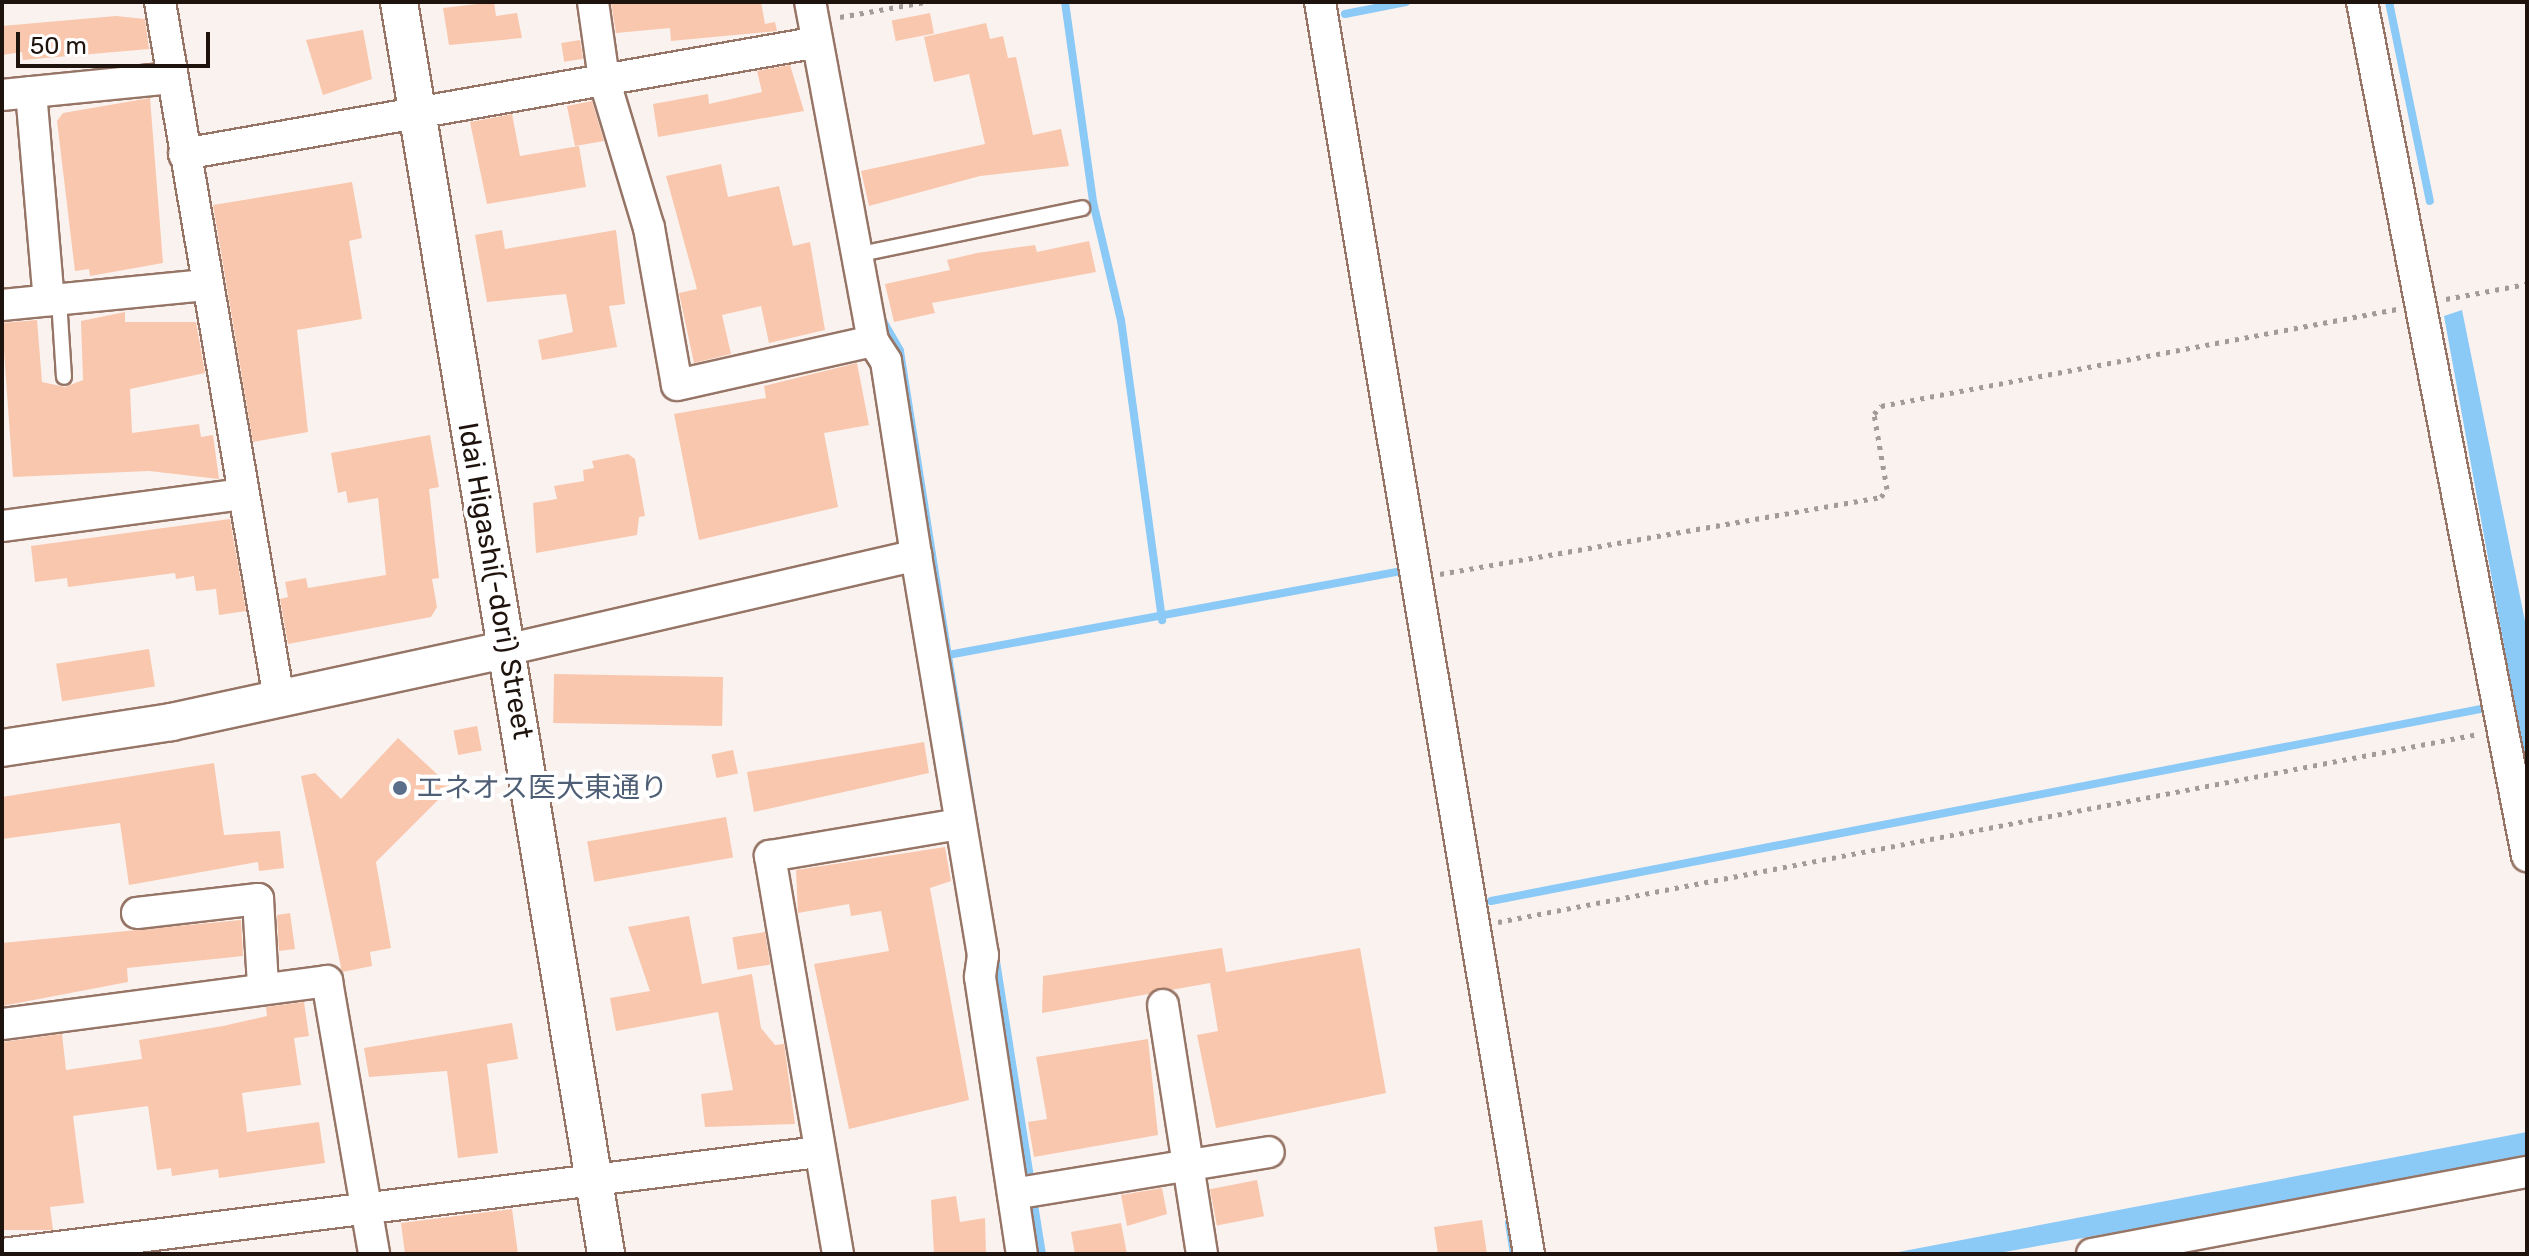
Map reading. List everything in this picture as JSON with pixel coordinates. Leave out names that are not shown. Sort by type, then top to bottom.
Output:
[{"type":"street","points":[[160,2],[279,699]]},
{"type":"street","name":"Idai Higashi(-dori) Street","points":[[399,2],[471,458],[510,649],[606,1254]]},
{"type":"street","points":[[593,2],[604,79],[649,228],[677,385],[873,341]]},
{"type":"street","points":[[810,2],[813,43],[865,253],[873,341],[886,361],[959,824],[1025,1192],[1022,1254]]},
{"type":"street","points":[[1320,2],[1419,578],[1529,1254]]},
{"type":"street","points":[[2362,2],[2527,856]]},
{"type":"street","points":[[184,154],[813,43]]},
{"type":"street","points":[[54,300],[16,93],[172,78]]},
{"type":"street","points":[[2,305],[206,285]]},
{"type":"street","points":[[2,526],[242,494]]},
{"type":"street","points":[[2,748],[279,699],[916,555]]},
{"type":"street","points":[[838,1254],[770,856],[959,824]]},
{"type":"street","points":[[137,913],[258,899],[263,986]]},
{"type":"street","points":[[2,1024],[263,986],[327,981],[374,1254]]},
{"type":"street","points":[[1163,1005],[1202,1254]]},
{"type":"street","points":[[2,1254],[365,1206],[819,1152]]},
{"type":"street","points":[[1025,1192],[1269,1152]]},
{"type":"street","points":[[2092,1254],[2527,1172]]},
{"type":"lane","points":[[865,253],[1082,208]]},
{"type":"lane","points":[[54,300],[64,377]]},
{"type":"path","points":[[839,17],[925,2]]},
{"type":"path","points":[[1419,578],[1881,497],[1887,489],[1874,414],[1881,406],[2527,284]]},
{"type":"path","points":[[1477,926],[2502,729]]},
{"type":"water","points":[[2462,310],[2527,631],[2527,772],[2444,316]]},
{"type":"water","points":[[2527,1132],[2527,1159],[1993,1254],[1888,1254]]},
{"type":"building","points":[[494,2],[496,16],[517,13],[522,38],[449,45],[443,8]]},
{"type":"building","points":[[611,2],[761,2],[765,24],[775,22],[777,31],[671,41],[670,28],[616,33]]},
{"type":"building","points":[[930,13],[934,34],[896,41],[892,20]]},
{"type":"building","points":[[116,16],[145,19],[149,49],[23,60],[22,52],[2,55],[2,26]]},
{"type":"building","points":[[986,23],[990,39],[1003,36],[1008,58],[1016,57],[1033,135],[1061,129],[1069,166],[980,176],[869,206],[861,171],[985,144],[969,74],[934,82],[924,37]]},
{"type":"building","points":[[363,30],[372,79],[323,95],[306,40]]},
{"type":"building","points":[[580,40],[583,59],[564,62],[561,43]]},
{"type":"building","points":[[790,65],[804,111],[658,137],[653,104],[708,94],[709,104],[762,92],[757,71]]},
{"type":"building","points":[[150,98],[163,263],[90,276],[89,269],[75,271],[57,121],[63,113]]},
{"type":"building","points":[[592,101],[604,141],[575,146],[567,106]]},
{"type":"building","points":[[512,114],[520,156],[579,146],[586,187],[487,204],[470,122]]},
{"type":"building","points":[[721,164],[728,197],[779,186],[793,246],[810,242],[825,330],[769,343],[761,306],[722,315],[731,354],[694,363],[679,293],[697,289],[666,176]]},
{"type":"building","points":[[352,182],[362,238],[349,241],[362,319],[297,330],[308,432],[253,442],[213,205]]},
{"type":"building","points":[[502,230],[505,249],[616,230],[625,304],[609,306],[617,347],[542,360],[538,340],[573,332],[566,294],[487,302],[475,235]]},
{"type":"building","points":[[1089,241],[1096,272],[932,303],[935,313],[894,322],[885,284],[950,270],[947,260],[977,253],[1035,245],[1037,252]]},
{"type":"building","points":[[125,312],[125,322],[196,322],[205,373],[130,389],[132,433],[199,424],[201,437],[213,435],[219,479],[149,471],[13,477],[2,323],[37,320],[42,382],[65,387],[83,380],[81,321]]},
{"type":"building","points":[[857,363],[869,425],[824,433],[838,507],[699,540],[674,414],[766,398],[764,386]]},
{"type":"building","points":[[430,435],[439,487],[429,489],[439,578],[432,579],[437,607],[431,617],[288,644],[280,599],[288,597],[285,582],[306,578],[308,588],[386,575],[378,498],[348,503],[346,491],[338,493],[331,453]]},
{"type":"building","points":[[628,454],[635,459],[645,516],[639,517],[637,535],[536,553],[533,503],[557,499],[554,486],[584,481],[583,470],[594,468],[592,461]]},
{"type":"building","points":[[230,519],[246,611],[219,615],[216,589],[196,591],[194,576],[176,579],[175,573],[68,587],[67,578],[35,582],[31,546]]},
{"type":"building","points":[[149,649],[155,687],[62,701],[56,664]]},
{"type":"building","points":[[554,674],[723,677],[722,726],[553,723]]},
{"type":"building","points":[[477,726],[482,751],[458,755],[453,731]]},
{"type":"building","points":[[398,738],[451,787],[376,862],[391,948],[370,952],[372,966],[342,972],[301,776],[315,773],[341,799]]},
{"type":"building","points":[[924,742],[929,773],[754,812],[747,772]]},
{"type":"building","points":[[733,750],[738,773],[716,778],[711,755]]},
{"type":"building","points":[[214,763],[224,835],[280,831],[284,868],[259,871],[258,862],[129,885],[120,823],[2,839],[2,797]]},
{"type":"building","points":[[726,817],[733,857],[594,882],[587,841]]},
{"type":"building","points":[[945,847],[951,881],[930,888],[969,1100],[849,1129],[814,964],[889,951],[881,911],[851,916],[849,904],[798,913],[796,870]]},
{"type":"building","points":[[290,913],[295,949],[279,951],[277,915]]},
{"type":"building","points":[[689,916],[702,984],[752,974],[761,1028],[775,1045],[784,1044],[795,1124],[705,1127],[701,1094],[733,1090],[718,1012],[616,1031],[610,998],[650,991],[628,927]]},
{"type":"building","points":[[241,920],[243,956],[127,968],[128,982],[2,1006],[2,943]]},
{"type":"building","points":[[765,932],[770,965],[738,970],[732,937]]},
{"type":"building","points":[[1222,948],[1226,972],[1360,948],[1386,1093],[1216,1128],[1197,1035],[1218,1031],[1210,983],[1042,1013],[1043,976]]},
{"type":"building","points":[[304,1002],[309,1036],[294,1038],[301,1085],[242,1093],[247,1132],[319,1122],[325,1163],[219,1178],[218,1169],[172,1176],[171,1168],[157,1170],[148,1106],[73,1116],[84,1203],[50,1207],[53,1230],[2,1230],[2,1042],[62,1034],[66,1070],[142,1059],[139,1040],[267,1016],[266,1007]]},
{"type":"building","points":[[512,1023],[518,1059],[487,1064],[498,1153],[458,1158],[447,1071],[369,1077],[364,1048]]},
{"type":"building","points":[[1148,1039],[1158,1135],[1034,1157],[1028,1122],[1047,1119],[1036,1057]]},
{"type":"building","points":[[1257,1180],[1264,1216],[1217,1225],[1210,1189]]},
{"type":"building","points":[[1162,1188],[1167,1214],[1127,1226],[1121,1195]]},
{"type":"building","points":[[956,1196],[960,1222],[985,1218],[986,1254],[934,1254],[931,1200]]},
{"type":"building","points":[[512,1209],[518,1254],[405,1254],[401,1223]]},
{"type":"building","points":[[1482,1220],[1487,1254],[1438,1254],[1434,1227]]},
{"type":"building","points":[[1121,1223],[1127,1254],[1075,1254],[1071,1232]]},
{"type":"waterway","points":[[1065,2],[1093,202],[1121,320],[1162,620]]},
{"type":"waterway","points":[[1345,14],[1406,2]]},
{"type":"waterway","points":[[2389,2],[2430,201]]},
{"type":"waterway","points":[[883,321],[900,351],[1031,1184]]},
{"type":"waterway","points":[[948,655],[1406,570]]},
{"type":"waterway","points":[[1491,901],[2486,708]]},
{"type":"waterway","points":[[1033,1198],[1042,1254]]},
{"type":"waterway","points":[[1509,1223],[1514,1254]]},
{"type":"place","name":"エネオス医大東通り","points":[[400,788]]}]
